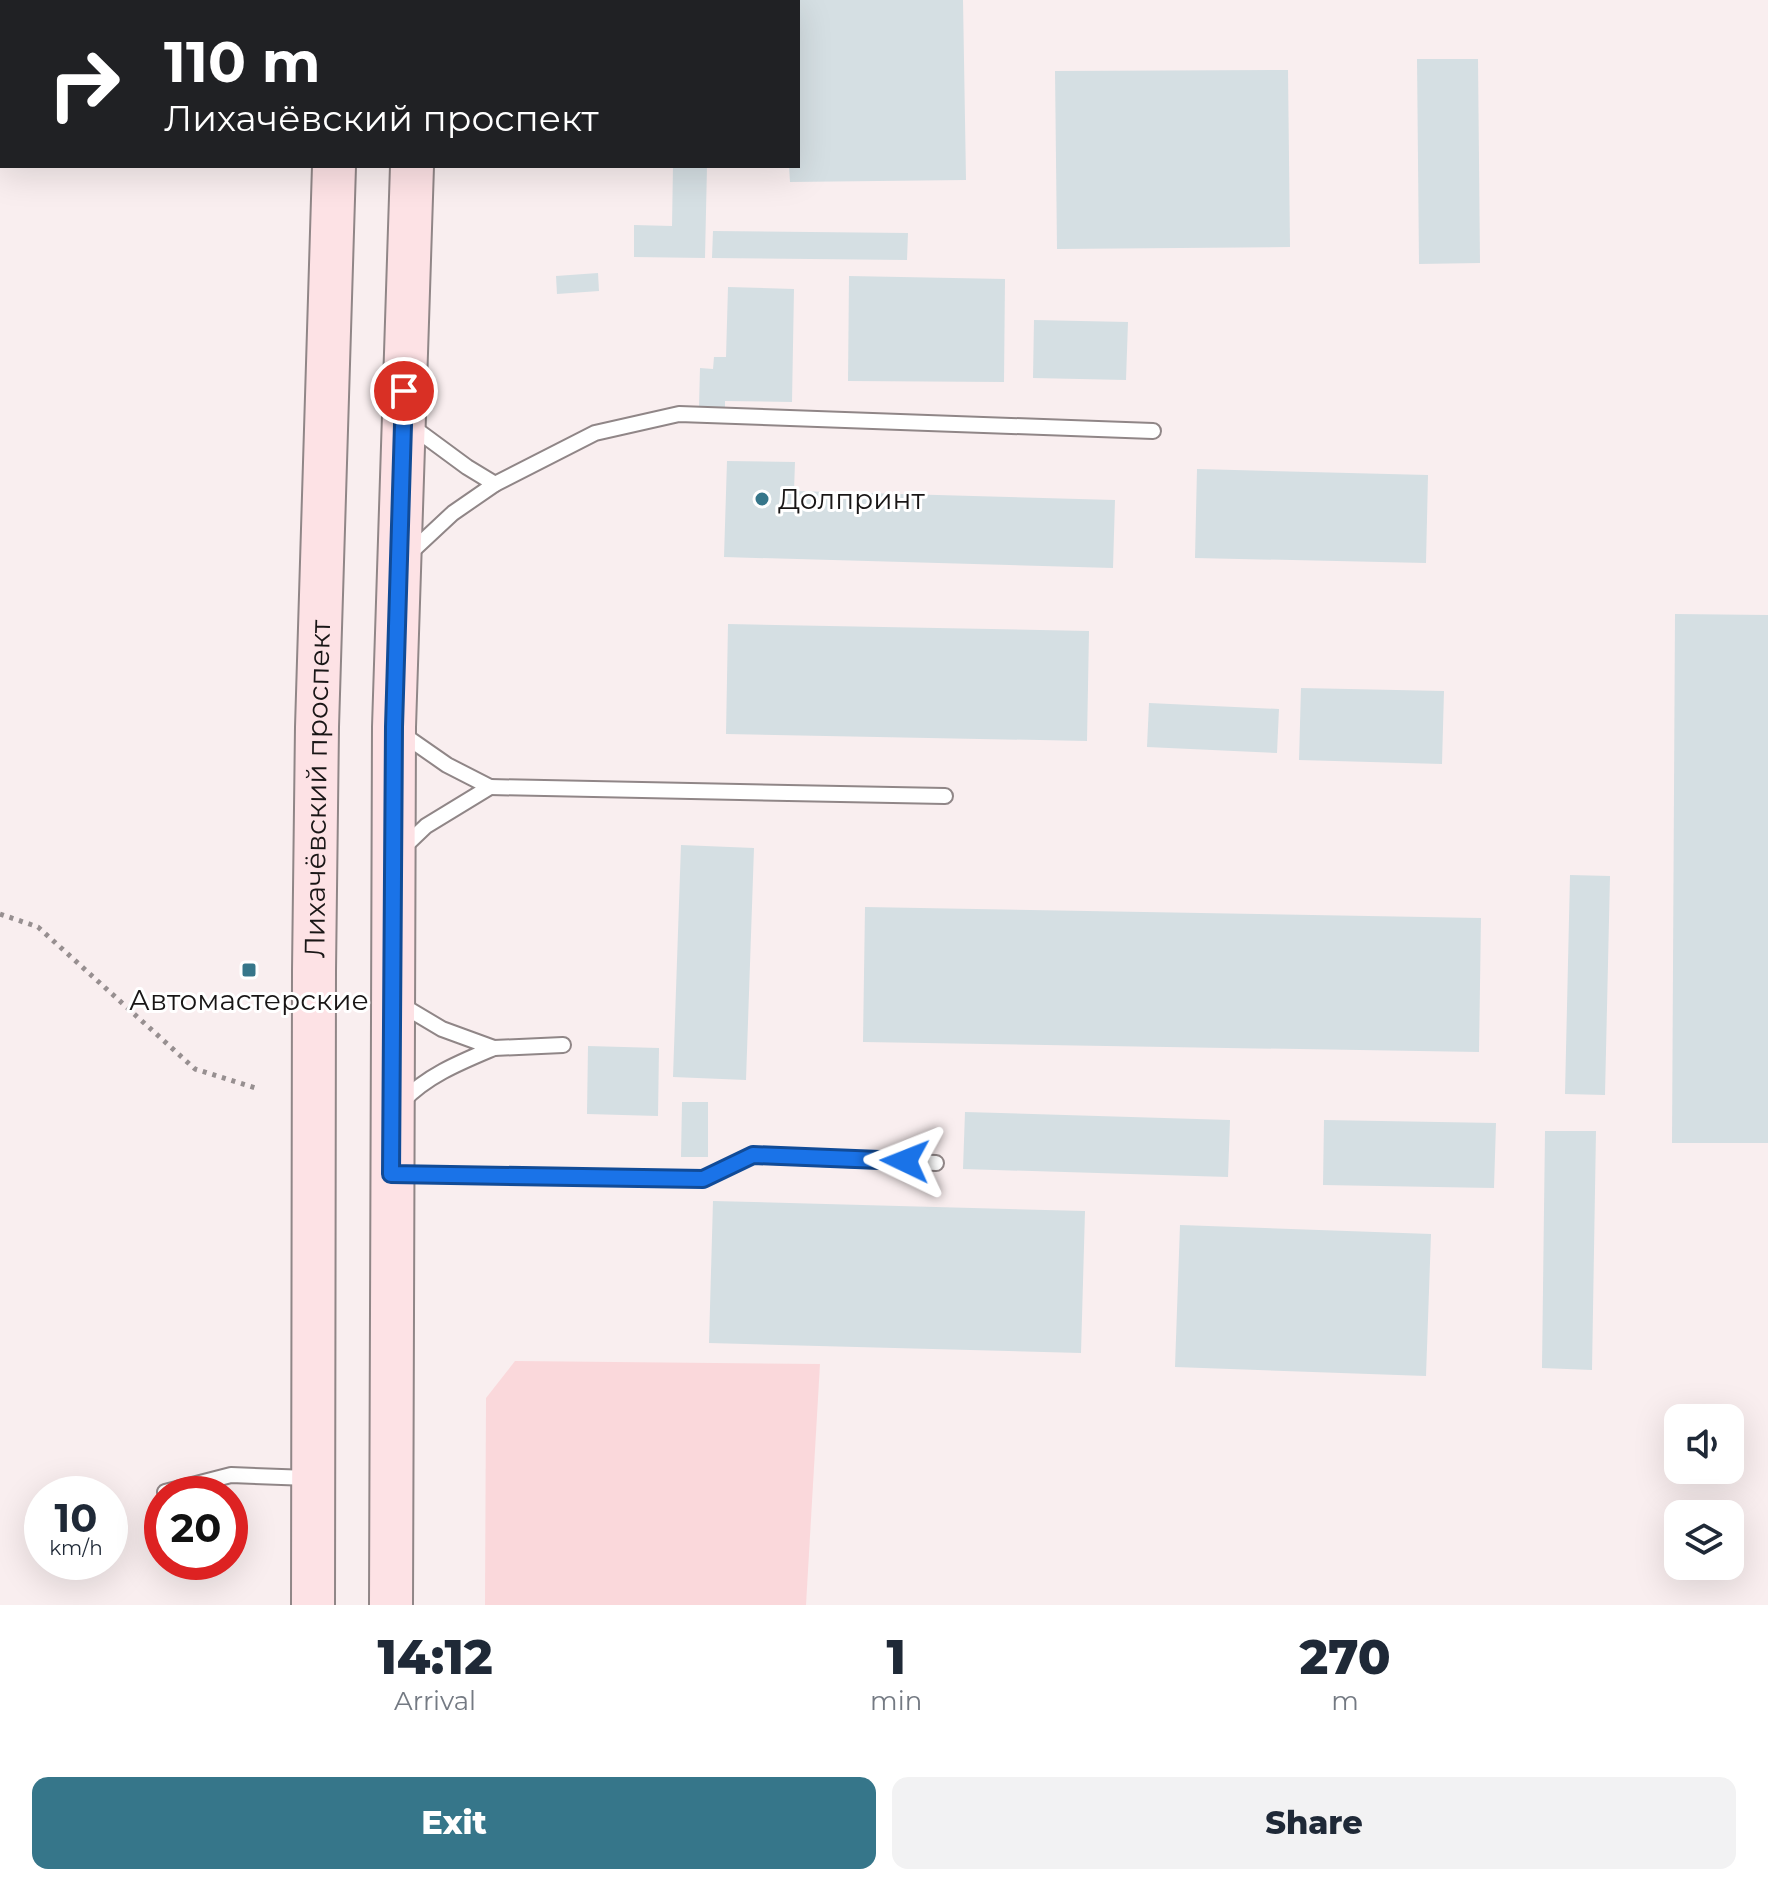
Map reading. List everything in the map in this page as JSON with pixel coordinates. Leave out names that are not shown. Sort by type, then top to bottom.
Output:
[{"type":"main road","name":"Лихачёвский проспект","points":[[313,1605],[317,727],[334,168]]},
{"type":"main road","points":[[391,1605],[394,727],[412,168]]},
{"type":"lane","points":[[398,566],[445,520],[495,484],[595,433],[679,414],[1153,431]]},
{"type":"lane","points":[[403,419],[455,459],[495,484]]},
{"type":"lane","points":[[394,727],[416,746],[490,787],[945,796]]},
{"type":"lane","points":[[393,861],[426,826],[490,787]]},
{"type":"lane","points":[[392,999],[442,1029],[494,1048]]},
{"type":"lane","points":[[391,1113],[415,1088],[441,1071],[494,1048],[563,1045]]},
{"type":"lane","points":[[391,1174],[703,1179],[753,1155],[936,1163]]},
{"type":"lane","points":[[248,1477],[313,1478]]},
{"type":"path","points":[[0,914],[38,927],[195,1069],[259,1089]]},
{"type":"shaded area","points":[[515,1361],[820,1364],[806,1605],[485,1605],[486,1398]]},
{"type":"building","points":[[800,0],[963,0],[966,180],[790,182],[789,168],[800,168]]},
{"type":"building","points":[[1417,59],[1478,59],[1480,263],[1419,264]]},
{"type":"building","points":[[1288,70],[1290,247],[1057,249],[1055,71]]},
{"type":"building","points":[[673,168],[707,168],[705,258],[634,257],[634,225],[672,226]]},
{"type":"building","points":[[713,231],[908,233],[907,260],[712,258]]},
{"type":"building","points":[[598,273],[599,291],[557,294],[556,276]]},
{"type":"building","points":[[849,276],[1005,279],[1004,382],[848,381]]},
{"type":"building","points":[[728,287],[794,289],[792,402],[725,401],[725,407],[699,407],[700,368],[713,369],[714,357],[726,357]]},
{"type":"building","points":[[1034,320],[1128,322],[1126,380],[1033,378]]},
{"type":"building","points":[[727,461],[795,462],[794,491],[1115,500],[1113,568],[724,557]]},
{"type":"building","points":[[1197,469],[1428,475],[1426,563],[1195,558]]},
{"type":"building","points":[[1675,614],[1768,615],[1768,1143],[1672,1143]]},
{"type":"building","points":[[728,624],[1089,631],[1087,741],[726,734]]},
{"type":"building","points":[[1301,688],[1444,691],[1442,764],[1299,760]]},
{"type":"building","points":[[1149,703],[1279,709],[1277,753],[1147,747]]},
{"type":"building","points":[[681,845],[754,848],[746,1080],[673,1077]]},
{"type":"building","points":[[1570,875],[1610,876],[1605,1095],[1565,1094]]},
{"type":"building","points":[[865,907],[1481,918],[1479,1052],[863,1042]]},
{"type":"building","points":[[588,1046],[659,1048],[658,1116],[587,1114]]},
{"type":"building","points":[[682,1102],[708,1102],[708,1157],[681,1157]]},
{"type":"building","points":[[965,1112],[1230,1120],[1228,1177],[963,1169]]},
{"type":"building","points":[[1324,1120],[1496,1123],[1494,1188],[1323,1185]]},
{"type":"building","points":[[1545,1131],[1596,1131],[1592,1370],[1542,1368]]},
{"type":"building","points":[[713,1201],[1085,1211],[1081,1353],[709,1343]]},
{"type":"building","points":[[1180,1225],[1431,1234],[1426,1376],[1175,1367]]},
{"type":"place","name":"Долпринт","points":[[762,499]]},
{"type":"place","name":"Автомастерские","points":[[249,970]]},
{"type":"route","points":[[404,391],[394,727],[391,1174],[703,1179],[753,1155],[905,1161]]}]
